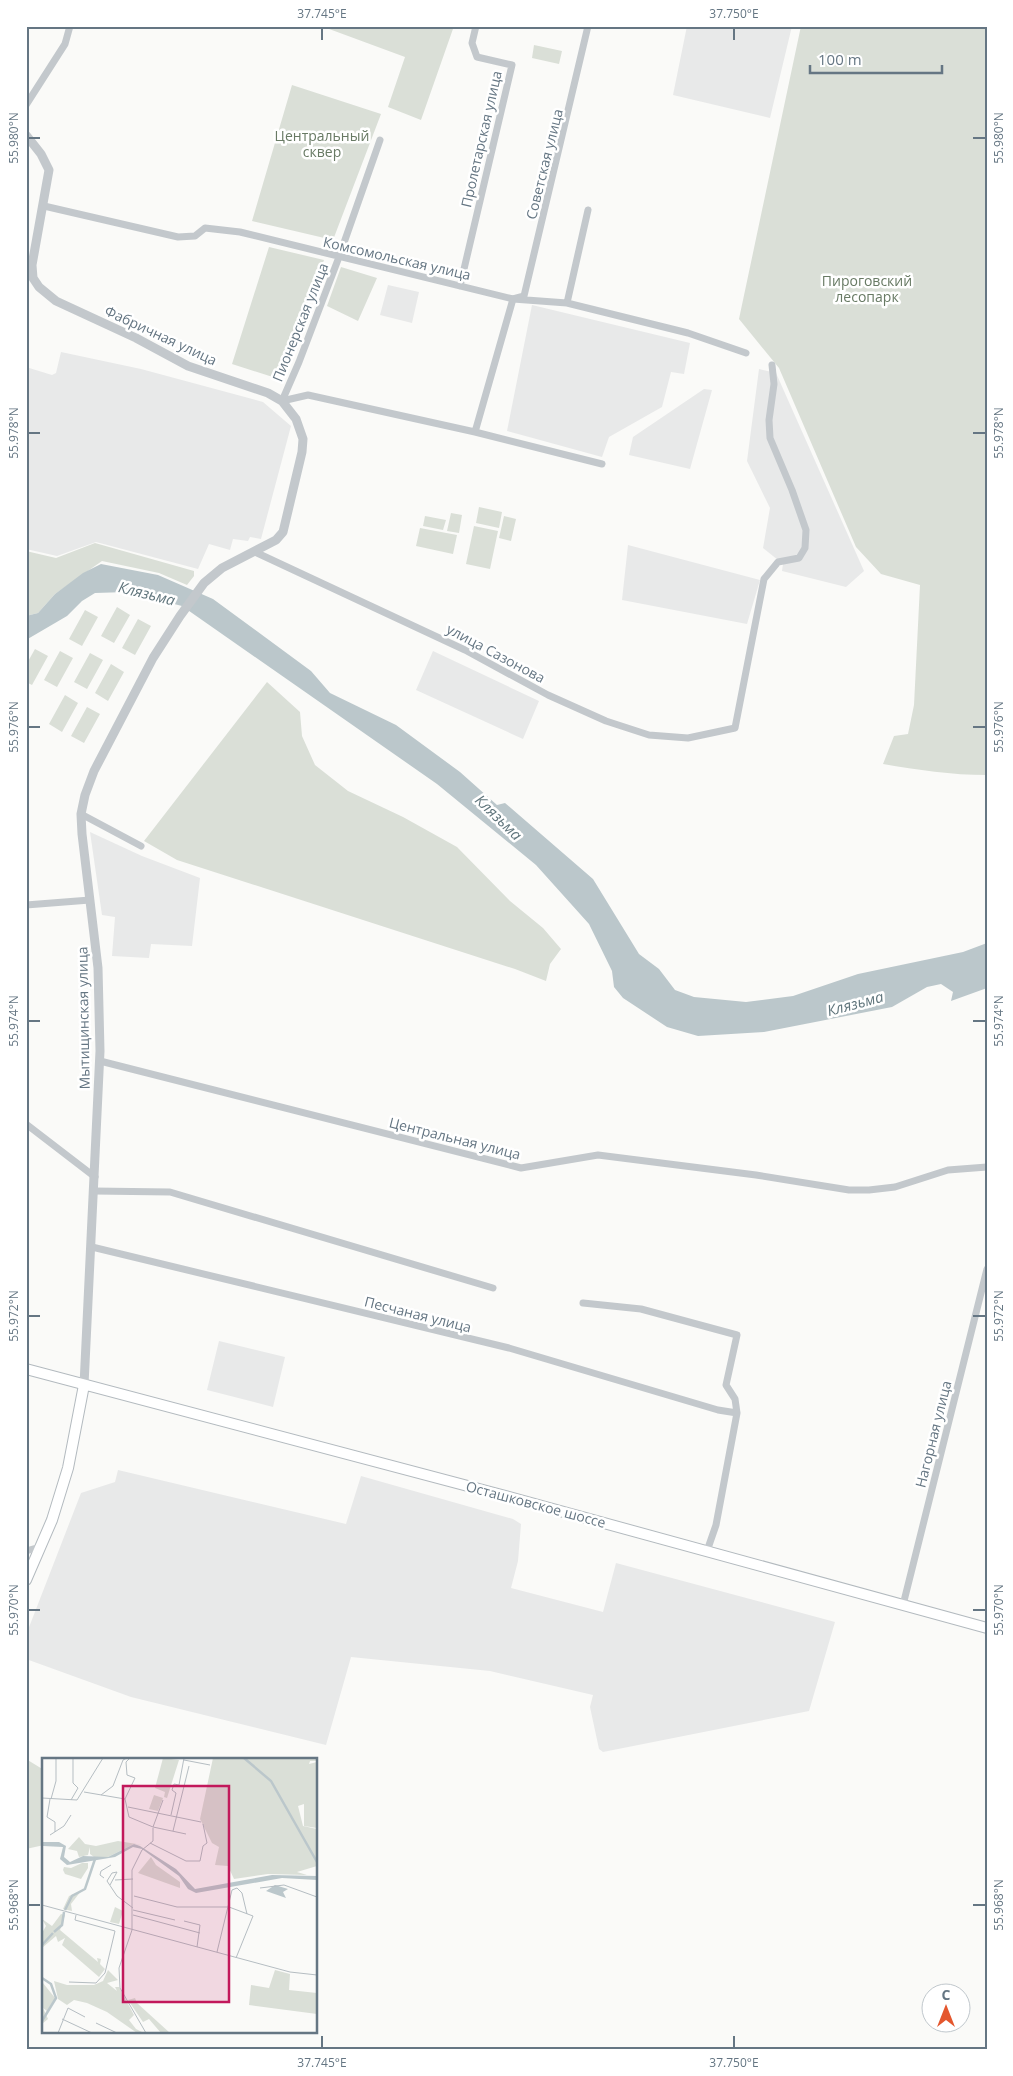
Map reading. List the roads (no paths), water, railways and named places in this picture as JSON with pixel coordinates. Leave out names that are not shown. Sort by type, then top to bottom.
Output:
[{"type":"main road","name":"Осташковское шоссе","points":[[26,1369],[987,1628]]},
{"type":"main road","points":[[26,1580],[52,1520],[68,1468],[84,1385]]},
{"type":"street","points":[[26,105],[65,44],[70,26]]},
{"type":"street","name":"Пролетарская улица","points":[[460,286],[512,65],[477,57],[472,43],[476,26]]},
{"type":"street","name":"Советская улица","points":[[512,299],[524,296],[588,26]]},
{"type":"street","points":[[26,135],[41,154],[49,170],[44,206]]},
{"type":"street","name":"Пионерская улица","points":[[282,400],[299,362],[339,257],[380,140]]},
{"type":"street","name":"Комсомольская улица","points":[[44,206],[178,237],[195,236],[205,228],[240,232],[512,299],[567,303],[688,333],[746,354]]},
{"type":"street","name":"Фабричная улица","points":[[44,206],[35,238],[32,265],[33,278],[39,287],[56,301],[136,338],[188,366],[282,400]]},
{"type":"street","points":[[567,303],[588,210]]},
{"type":"street","points":[[475,432],[512,299]]},
{"type":"street","name":"улица Сазонова","points":[[255,552],[465,650],[548,695],[606,720],[649,735],[688,738],[735,728],[764,579],[778,562],[799,558],[805,548],[806,530],[792,490],[770,438],[769,420],[774,384],[772,365]]},
{"type":"street","points":[[255,552],[276,540],[283,532],[302,452],[303,439],[296,419],[282,400],[308,395],[475,432],[602,464]]},
{"type":"street","name":"Мытищинская улица","points":[[84,1385],[100,1062],[98,968],[81,814],[85,795],[94,771],[153,658],[180,616],[204,583],[222,568],[245,555],[255,552]]},
{"type":"street","points":[[81,814],[141,846]]},
{"type":"street","points":[[26,905],[90,900]]},
{"type":"street","name":"Центральная улица","points":[[100,1062],[522,1168],[598,1155],[756,1175],[849,1190],[869,1190],[895,1187],[948,1170],[987,1167]]},
{"type":"street","points":[[26,1124],[95,1178]]},
{"type":"street","points":[[94,1190],[170,1192],[494,1288]]},
{"type":"street","name":"Песчаная улица","points":[[92,1247],[509,1348],[718,1410],[737,1413]]},
{"type":"street","name":"Нагорная улица","points":[[903,1605],[987,1269]]},
{"type":"street","points":[[583,1303],[641,1310],[737,1335],[726,1385],[735,1398],[737,1413],[716,1525],[707,1551]]},
{"type":"street","points":[[33,1565],[26,1552],[41,1546]]},
{"type":"water","name":"Клязьма","points":[[101,564],[158,575],[213,599],[311,671],[330,693],[396,725],[460,772],[497,805],[505,803],[593,879],[639,954],[659,969],[675,990],[694,997],[746,1002],[793,996],[858,974],[963,952],[987,943],[987,988],[951,1001],[953,992],[941,984],[927,987],[892,1007],[764,1032],[698,1036],[667,1027],[623,998],[614,987],[612,971],[589,924],[536,865],[437,784],[182,606],[127,592],[95,593],[82,601],[67,616],[26,640],[26,616],[38,613],[55,594],[83,573]]},
{"type":"park label","name":"Центральный сквер","points":[[322,144]]},
{"type":"park label","name":"Пироговский лесопарк","points":[[867,288]]}]
